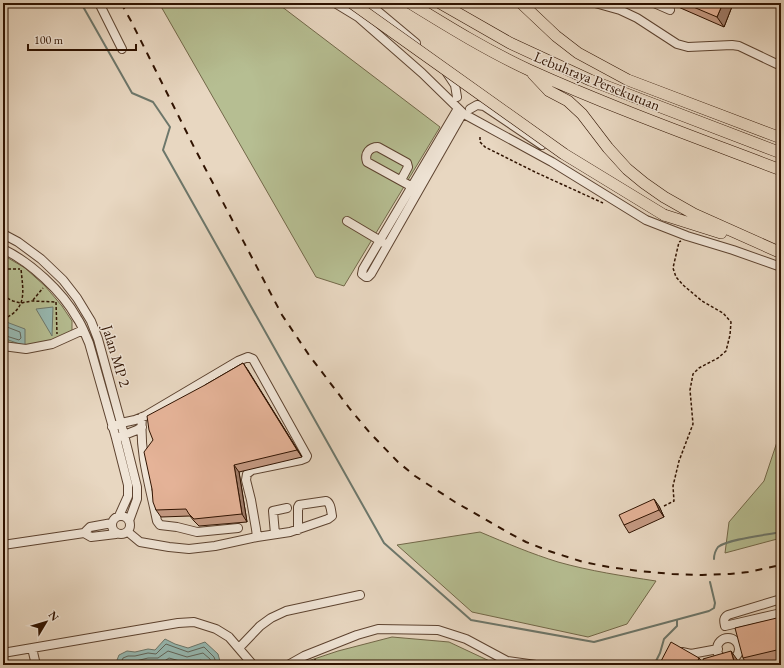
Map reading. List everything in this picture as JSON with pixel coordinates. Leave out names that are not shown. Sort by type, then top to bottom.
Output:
[{"type":"highway","points":[[352,3],[564,154],[664,215],[780,252]]},
{"type":"highway","name":"Lebuhraya Persekutuan","points":[[410,3],[456,31],[528,70],[589,96],[781,170]]},
{"type":"highway","name":"Lebuhraya Persekutuan","points":[[440,3],[510,43],[590,80],[781,153]]},
{"type":"highway","points":[[521,3],[556,36],[578,53],[628,80],[781,138]]},
{"type":"highway","points":[[528,70],[549,91],[568,101],[582,114],[608,148],[627,169],[644,183],[664,197],[694,214],[780,252]]},
{"type":"street","points":[[98,3],[122,49]]},
{"type":"street","points":[[335,3],[358,17],[422,73],[464,114],[552,162],[653,223],[687,236],[781,267]]},
{"type":"street","points":[[368,3],[426,51],[448,74],[455,85],[457,97]]},
{"type":"street","points":[[595,3],[620,10],[638,18],[677,44],[688,47],[739,46],[781,66]]},
{"type":"street","points":[[654,3],[670,10]]},
{"type":"street","points":[[415,188],[388,245],[370,276],[364,276],[362,274],[363,269],[380,240],[415,188],[463,111],[477,105],[484,106],[577,168],[634,203],[661,218],[677,224],[689,223]]},
{"type":"street","points":[[401,180],[408,167],[407,163],[378,147],[374,147],[366,153],[366,162],[415,188]]},
{"type":"street","points":[[347,221],[388,245]]},
{"type":"street","name":"Jalan MP 2","points":[[3,234],[18,242],[41,259],[63,280],[77,298],[91,321],[98,339],[121,423],[120,436],[128,485],[128,496],[119,516]]},
{"type":"street","name":"Jalan MP 2","points":[[3,249],[34,269],[69,306],[77,318],[93,358],[112,427],[120,436],[136,487],[137,499],[130,521]]},
{"type":"street","points":[[3,346],[26,349],[52,344],[84,333]]},
{"type":"street","points":[[112,427],[121,423],[142,418],[238,361],[248,357],[253,359],[307,456],[301,460],[252,470],[247,474],[246,480],[257,537]]},
{"type":"street","points":[[142,418],[145,460],[157,521],[160,525],[197,532],[238,528]]},
{"type":"street","points":[[120,436],[142,427]]},
{"type":"street","points":[[128,532],[140,542],[169,548],[189,549],[215,546],[298,530],[330,518],[332,516],[328,501],[299,505],[298,530]]},
{"type":"street","points":[[275,534],[273,511],[287,508]]},
{"type":"street","points":[[84,533],[91,537],[116,534],[122,535],[128,532],[130,528],[130,521],[127,518],[123,516],[114,518],[112,529],[116,534]]},
{"type":"street","points":[[3,544],[84,533],[90,527],[112,523]]},
{"type":"street","points":[[239,648],[260,626],[271,618],[286,611],[360,594]]},
{"type":"street","points":[[726,639],[725,617],[781,599]]},
{"type":"street","points":[[725,626],[781,613]]},
{"type":"street","points":[[3,654],[178,623],[194,622],[216,628],[229,637],[252,665]]},
{"type":"street","points":[[288,665],[304,656],[357,635],[378,629],[438,630],[466,639],[507,661],[536,665]]},
{"type":"street","points":[[737,643],[742,635]]},
{"type":"street","points":[[726,639],[732,639],[737,643],[739,652],[733,660],[723,659],[719,654],[718,649],[720,642],[726,639]]},
{"type":"street","points":[[32,648],[36,665]]},
{"type":"street","points":[[674,653],[677,651],[691,654],[718,649]]},
{"type":"path","points":[[480,137],[480,142],[485,147],[534,172],[605,204]]},
{"type":"path","points":[[664,506],[674,501],[672,486],[692,424],[690,390],[693,374],[699,368],[718,358],[726,350],[730,335],[731,322],[723,312],[702,301],[676,277],[673,268],[679,242],[687,236]]},
{"type":"path","points":[[14,264],[25,272]]},
{"type":"path","points":[[3,268],[21,269]]},
{"type":"path","points":[[3,319],[18,309],[21,303],[23,295],[21,269]]},
{"type":"path","points":[[32,300],[43,288]]},
{"type":"path","points":[[3,296],[13,302],[21,303],[32,300],[56,302]]},
{"type":"path","points":[[52,297],[56,302],[57,342]]},
{"type":"green space","points":[[159,3],[277,3],[440,127],[344,286],[316,277]]},
{"type":"green space","points":[[3,255],[25,268],[45,286],[62,306],[72,321],[72,332],[60,339],[25,347],[3,341]]},
{"type":"green space","points":[[781,430],[781,538],[725,553],[729,522],[764,481]]},
{"type":"green space","points":[[480,532],[558,562],[594,571],[656,581],[627,624],[588,637],[472,612],[397,545]]},
{"type":"green space","points":[[392,637],[449,642],[498,665],[296,665],[338,651]]},
{"type":"water","points":[[53,307],[52,336],[36,309]]},
{"type":"water","points":[[3,320],[25,329],[25,346],[3,338]]},
{"type":"water","points":[[165,639],[188,648],[205,642],[218,654],[221,665],[115,665],[119,655],[127,651],[135,652],[148,649],[155,650]]},
{"type":"building","points":[[684,3],[723,3],[717,17]]},
{"type":"building","points":[[243,363],[297,450],[234,465],[242,514],[194,519],[186,509],[156,510],[153,502],[152,489],[144,452],[153,440],[149,430],[147,416]]},
{"type":"building","points":[[654,499],[659,510],[624,525],[619,515]]},
{"type":"building","points":[[781,617],[781,649],[743,658],[735,628]]},
{"type":"building","points":[[671,642],[699,658],[696,665],[659,665]]},
{"type":"building","points":[[731,651],[735,665],[705,665],[703,659]]},
{"type":"waterway","points":[[81,3],[132,93],[153,102],[170,127],[163,150],[384,543],[471,620],[594,642],[709,611],[714,608],[715,603],[710,582]]},
{"type":"waterway","points":[[714,559],[716,550],[723,544],[781,532]]},
{"type":"waterway","points":[[654,665],[660,653],[664,639],[677,626],[677,620]]},
{"type":"railway","points":[[121,3],[282,315],[309,355],[350,409],[370,433],[398,462],[415,476],[455,502],[509,533],[526,542],[583,562],[639,571],[702,575],[748,572],[781,565]]}]
